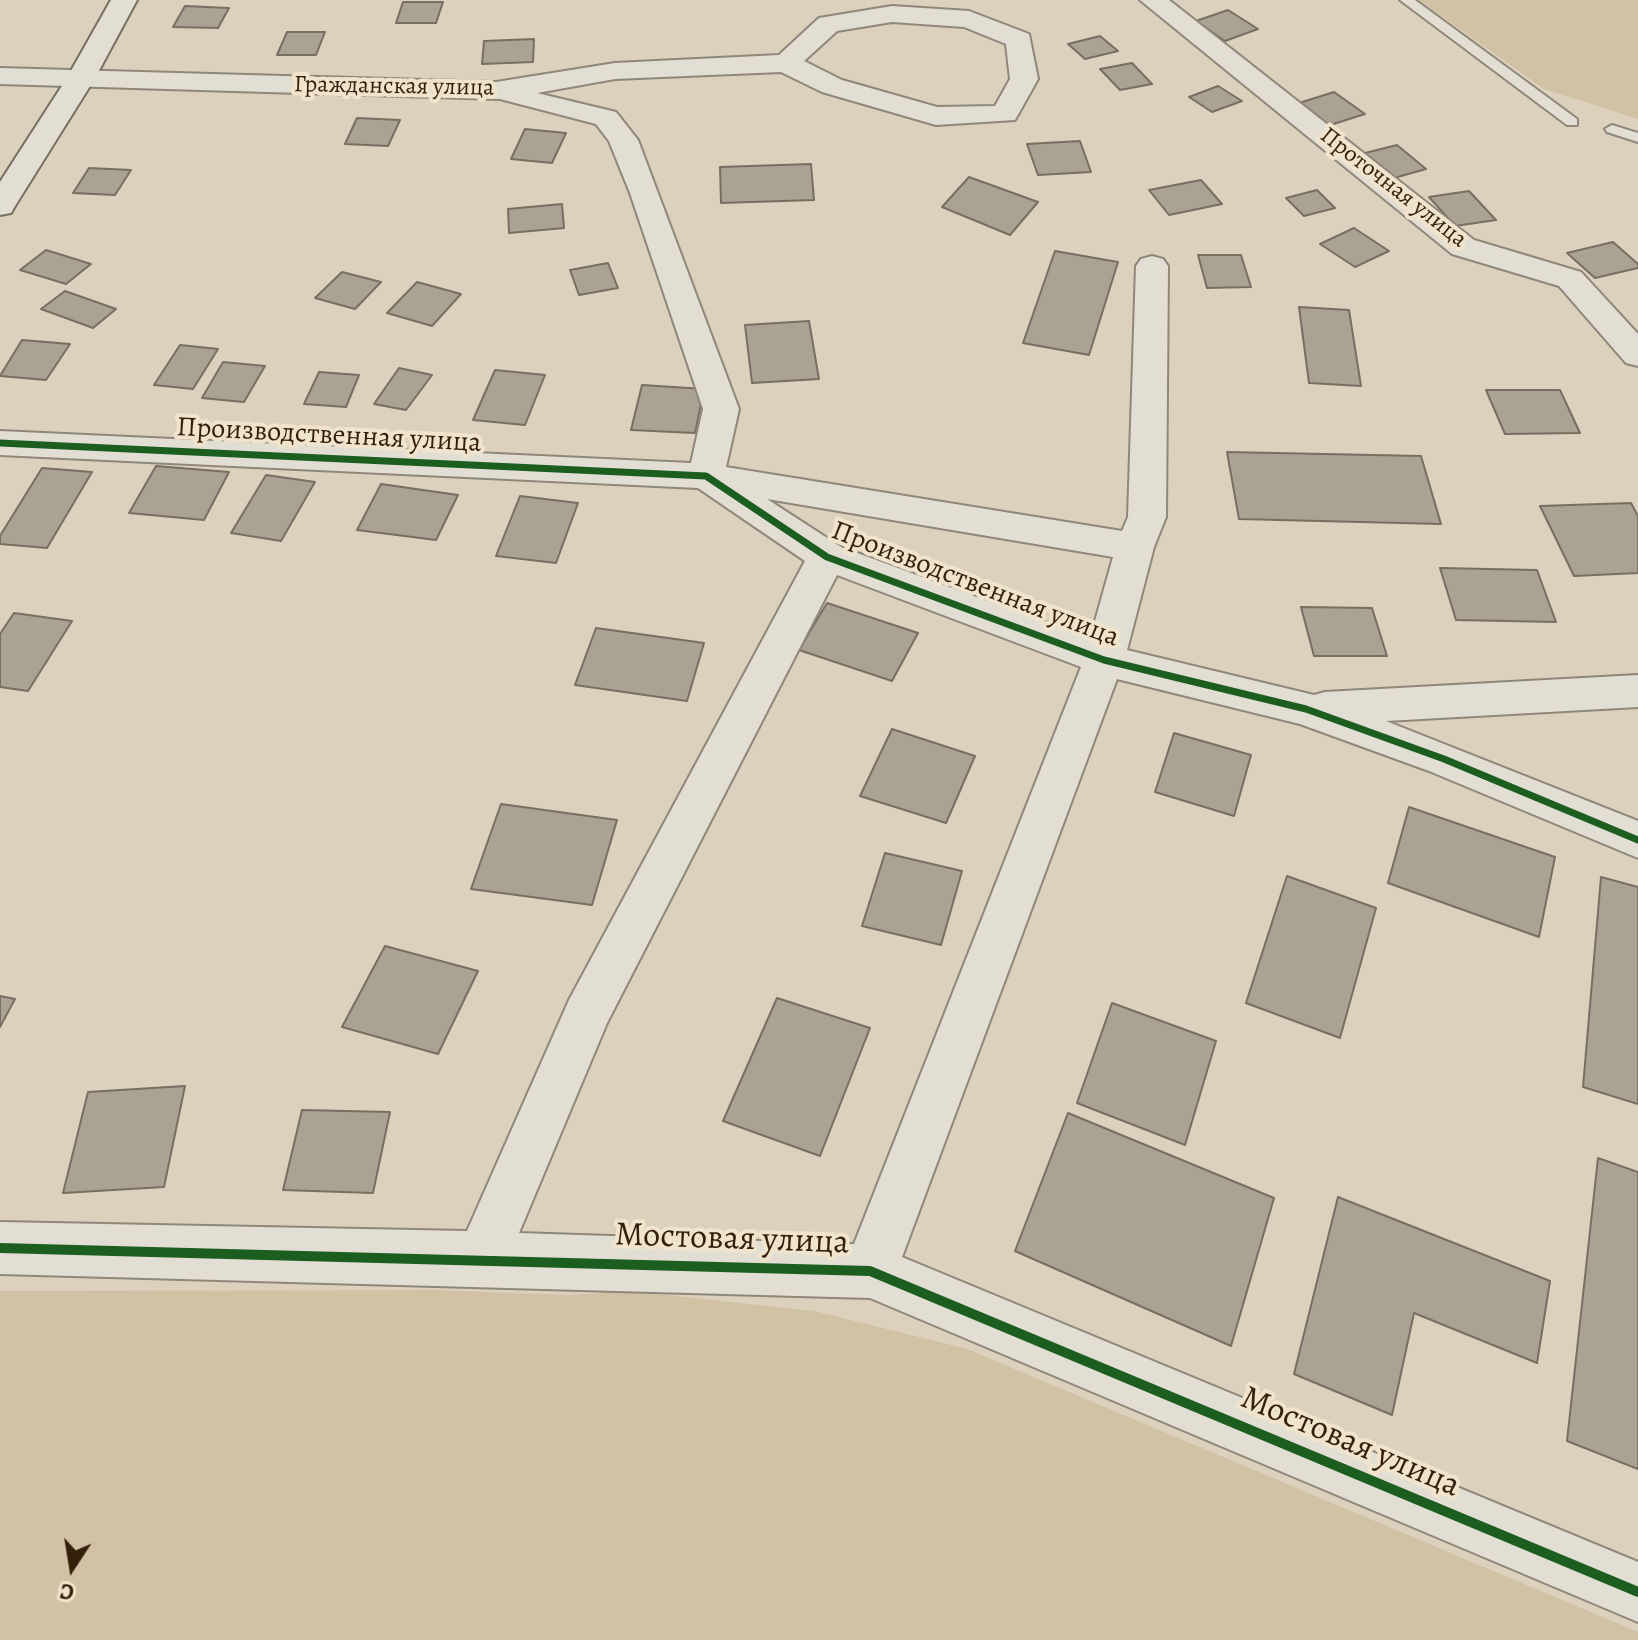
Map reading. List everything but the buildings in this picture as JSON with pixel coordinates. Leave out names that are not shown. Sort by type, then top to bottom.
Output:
[{"type":"street","points":[[0,206],[81,78],[124,0]]},
{"type":"street","name":"Проточная улица","points":[[1153,0],[1463,247],[1570,279],[1638,355]]},
{"type":"street","name":"Гражданская улица","points":[[0,76],[496,91],[615,71],[786,63],[832,86],[936,116],[1005,114],[1024,79],[1019,40],[969,19],[892,14],[829,24],[786,63]]},
{"type":"street","points":[[496,91],[606,118],[623,140],[645,193],[721,409],[706,476]]},
{"type":"street","points":[[870,1271],[1104,660],[1135,547],[1147,517],[1152,266]]},
{"type":"street","name":"Производственная улица","points":[[0,443],[706,476],[1135,547]]},
{"type":"street","name":"Производственная улица","points":[[706,476],[827,557],[1104,660],[1306,709],[1444,759],[1638,840]]},
{"type":"street","points":[[482,1258],[586,1015],[827,557]]},
{"type":"street","name":"Производственная улица","points":[[1306,709],[1638,691]]},
{"type":"street","name":"Мостовая улица","points":[[0,1248],[482,1258],[870,1271],[1638,1592]]},
{"type":"lane","points":[[1407,0],[1572,122]]},
{"type":"lane","points":[[1612,129],[1638,138]]},
{"type":"shaded area","points":[[1419,0],[1638,0],[1638,119],[1544,89]]},
{"type":"shaded area","points":[[437,1290],[569,1295],[630,1291],[814,1311],[967,1349],[1638,1632],[1638,1640],[0,1640],[0,1291]]},
{"type":"cycle path","points":[[0,443],[706,476],[827,557],[1104,660],[1306,709],[1444,759],[1638,840]]},
{"type":"cycle path","points":[[0,1248],[482,1258],[870,1271],[1638,1592]]}]
